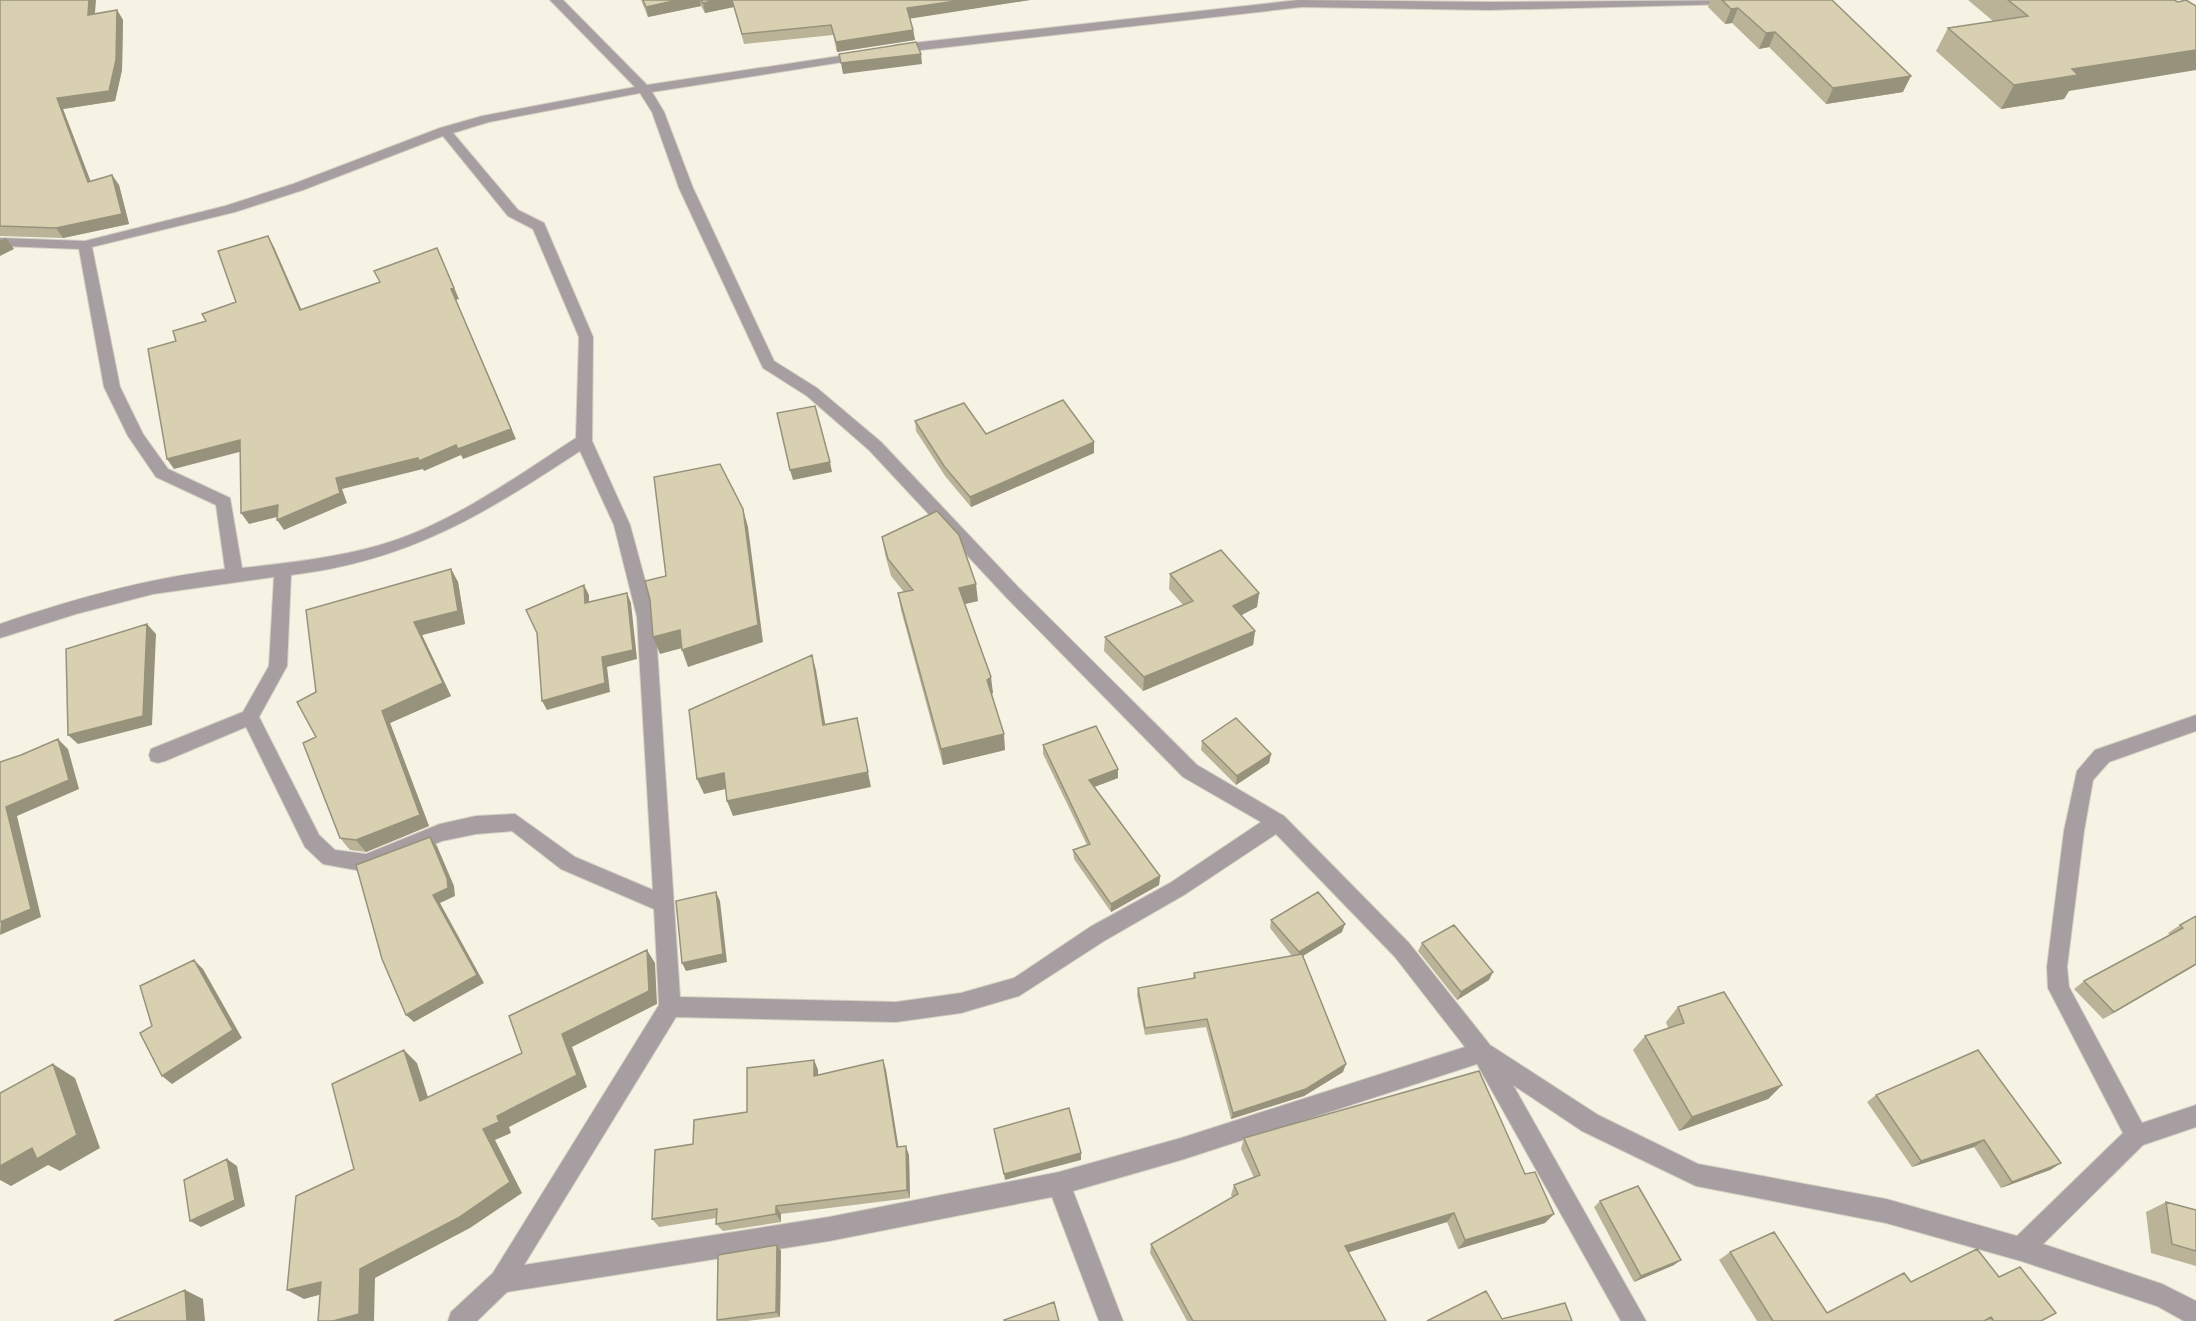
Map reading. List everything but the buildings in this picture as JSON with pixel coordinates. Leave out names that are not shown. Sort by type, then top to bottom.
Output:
[{"type":"street","points":[[556,0],[644,89],[658,112],[686,188],[768,364],[812,392],[875,447],[1012,592],[1190,771],[1277,822],[1402,950],[1482,1052],[1634,1321]]},
{"type":"street","points":[[0,242],[85,246],[230,209],[287,191],[445,130],[487,119],[644,89],[877,52],[1166,12],[1303,1],[1487,3],[1773,0]]},
{"type":"street","points":[[445,130],[513,213],[539,226],[586,337],[584,441],[622,525],[646,617],[670,1007],[501,1281],[460,1321]]},
{"type":"street","points":[[85,246],[112,387],[136,436],[162,472],[224,502],[234,575]]},
{"type":"street","points":[[0,631],[153,586],[283,568],[324,566],[387,550],[461,518],[584,441]]},
{"type":"street","points":[[158,755],[250,717],[278,666],[283,568]]},
{"type":"street","points":[[250,717],[312,841],[330,858],[367,863],[440,833],[476,825],[515,822],[568,863],[663,903]]},
{"type":"street","points":[[2138,1136],[2059,988],[2057,968],[2074,831],[2084,777],[2102,756],[2196,723]]},
{"type":"street","points":[[670,1007],[896,1012],[962,1003],[1019,986],[1097,934],[1177,889],[1277,822]]},
{"type":"street","points":[[501,1281],[829,1229],[1059,1185],[1181,1149],[1482,1052]]},
{"type":"street","points":[[1482,1052],[1590,1123],[1696,1175],[1886,1211],[2021,1249],[2162,1296],[2196,1314]]},
{"type":"street","points":[[2021,1249],[2138,1136],[2173,1126],[2196,1116]]},
{"type":"street","points":[[1059,1185],[1111,1321]]}]
